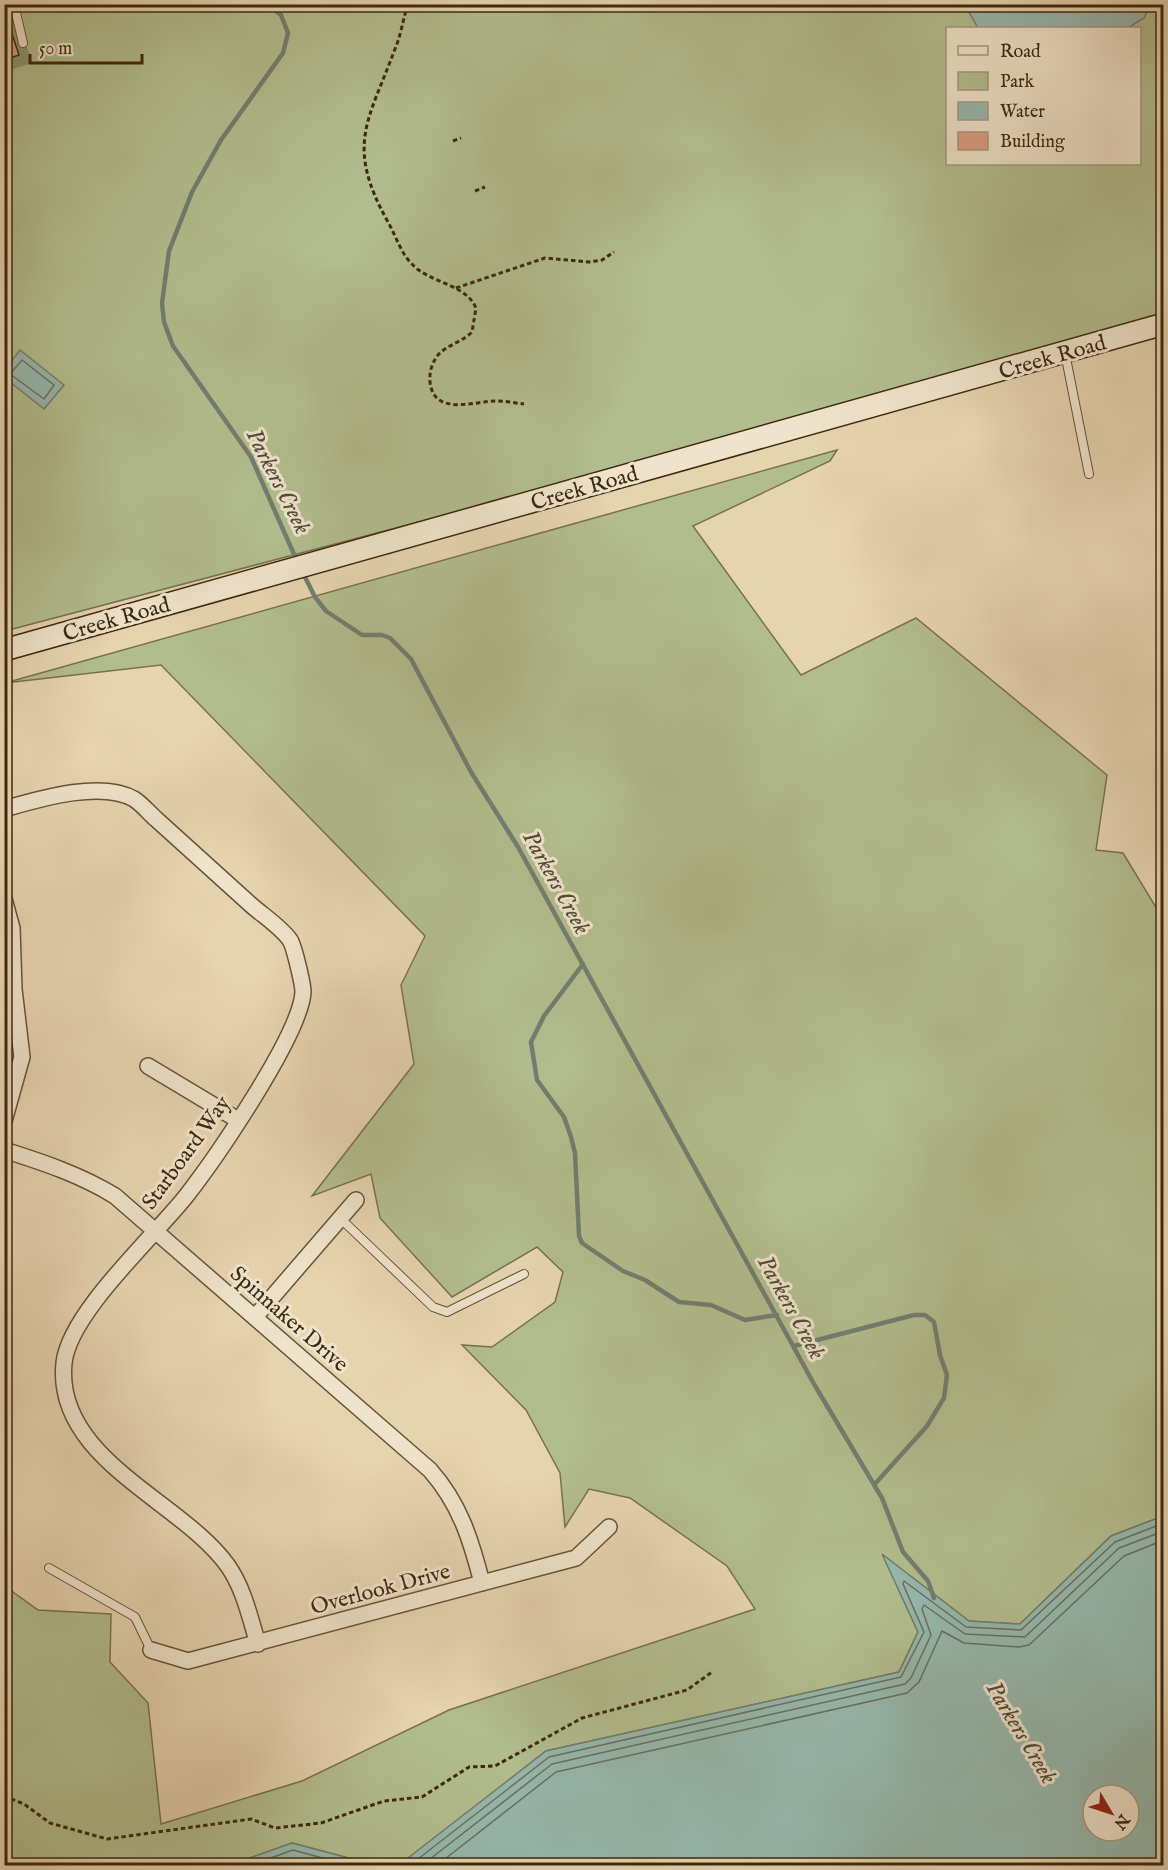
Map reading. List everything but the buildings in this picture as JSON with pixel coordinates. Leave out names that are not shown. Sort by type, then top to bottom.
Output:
[{"type":"main road","name":"Creek Road","points":[[4,650],[1164,324]]},
{"type":"street","name":"Starboard Way","points":[[4,809],[51,795],[97,790],[133,798],[292,941],[303,993],[290,1035],[238,1120],[187,1195],[87,1312],[72,1339],[64,1362],[69,1401],[78,1424],[101,1455],[227,1563],[241,1590],[258,1644]]},
{"type":"street","points":[[4,899],[12,928],[9,990]]},
{"type":"street","points":[[4,965],[22,1057],[4,1121]]},
{"type":"street","points":[[148,1066],[238,1120]]},
{"type":"street","name":"Spinnaker Drive","points":[[4,1150],[41,1162],[97,1185],[114,1196],[430,1470],[441,1482],[465,1523],[483,1583]]},
{"type":"street","points":[[255,1317],[356,1200]]},
{"type":"street","name":"Overlook Drive","points":[[151,1650],[188,1662],[258,1644],[576,1558],[609,1527]]},
{"type":"lane","points":[[15,4],[23,44]]},
{"type":"lane","points":[[1064,352],[1089,474]]},
{"type":"lane","points":[[340,1218],[434,1307],[447,1312],[524,1274]]},
{"type":"lane","points":[[50,1568],[135,1617],[151,1650]]},
{"type":"path","points":[[17,15],[42,4]]},
{"type":"path","points":[[408,4],[397,46],[372,103],[363,138],[363,153],[376,200],[407,259],[425,275],[472,300],[476,316],[474,326],[466,338],[442,351],[436,358],[430,373],[432,389],[441,400],[457,406],[498,401],[524,404]]},
{"type":"path","points":[[453,141],[461,138]]},
{"type":"path","points":[[475,190],[485,187]]},
{"type":"path","points":[[454,289],[545,258],[589,262],[602,260],[614,252]]},
{"type":"path","points":[[4,1796],[24,1804],[50,1822],[106,1839],[251,1819],[275,1828],[321,1823],[384,1801],[422,1797],[469,1767],[495,1766],[582,1718],[687,1690],[712,1672]]},
{"type":"green space","points":[[5,5],[1163,5],[1163,319],[1064,352],[5,631]]},
{"type":"green space","points":[[837,450],[830,461],[693,526],[801,675],[916,618],[1107,775],[1096,850],[1123,853],[1163,919],[1163,1516],[1111,1536],[1020,1624],[969,1621],[883,1555],[918,1632],[899,1672],[546,1751],[399,1866],[375,1865],[292,1843],[230,1865],[5,1865],[4,1556],[9,1589],[38,1610],[111,1614],[110,1662],[148,1703],[161,1824],[302,1781],[449,1710],[755,1609],[727,1566],[630,1498],[589,1489],[565,1527],[560,1473],[526,1410],[462,1345],[492,1347],[555,1302],[563,1272],[537,1247],[452,1297],[380,1218],[371,1174],[312,1196],[414,1064],[401,985],[425,936],[161,665],[5,683]]},
{"type":"water","points":[[965,5],[1150,5],[1144,18],[1130,27],[977,27]]},
{"type":"water","points":[[20,350],[64,385],[44,409],[5,378],[5,369]]},
{"type":"water","points":[[1163,1516],[1163,1865],[399,1865],[546,1751],[899,1672],[918,1632],[882,1554],[969,1621],[1020,1624],[1111,1536]]},
{"type":"water","points":[[292,1843],[375,1865],[230,1865]]},
{"type":"waterway","name":"Parkers Creek","points":[[268,4],[281,15],[288,33],[283,53],[221,140],[192,192],[169,251],[162,303],[164,322],[173,346],[251,457],[297,561]]},
{"type":"waterway","name":"Parkers Creek","points":[[302,571],[315,597],[326,611],[362,635],[382,635],[390,638],[411,659],[471,772],[518,847],[814,1384],[882,1498],[903,1552],[928,1581],[934,1598]]},
{"type":"waterway","points":[[583,964],[544,1016],[531,1042],[537,1080],[564,1117],[571,1137],[575,1153],[579,1236],[582,1243],[623,1271],[645,1280],[679,1302],[711,1305],[745,1320],[777,1315]]},
{"type":"waterway","points":[[794,1346],[914,1315],[925,1315],[934,1322],[940,1355],[947,1375],[944,1398],[927,1426],[874,1485]]}]
